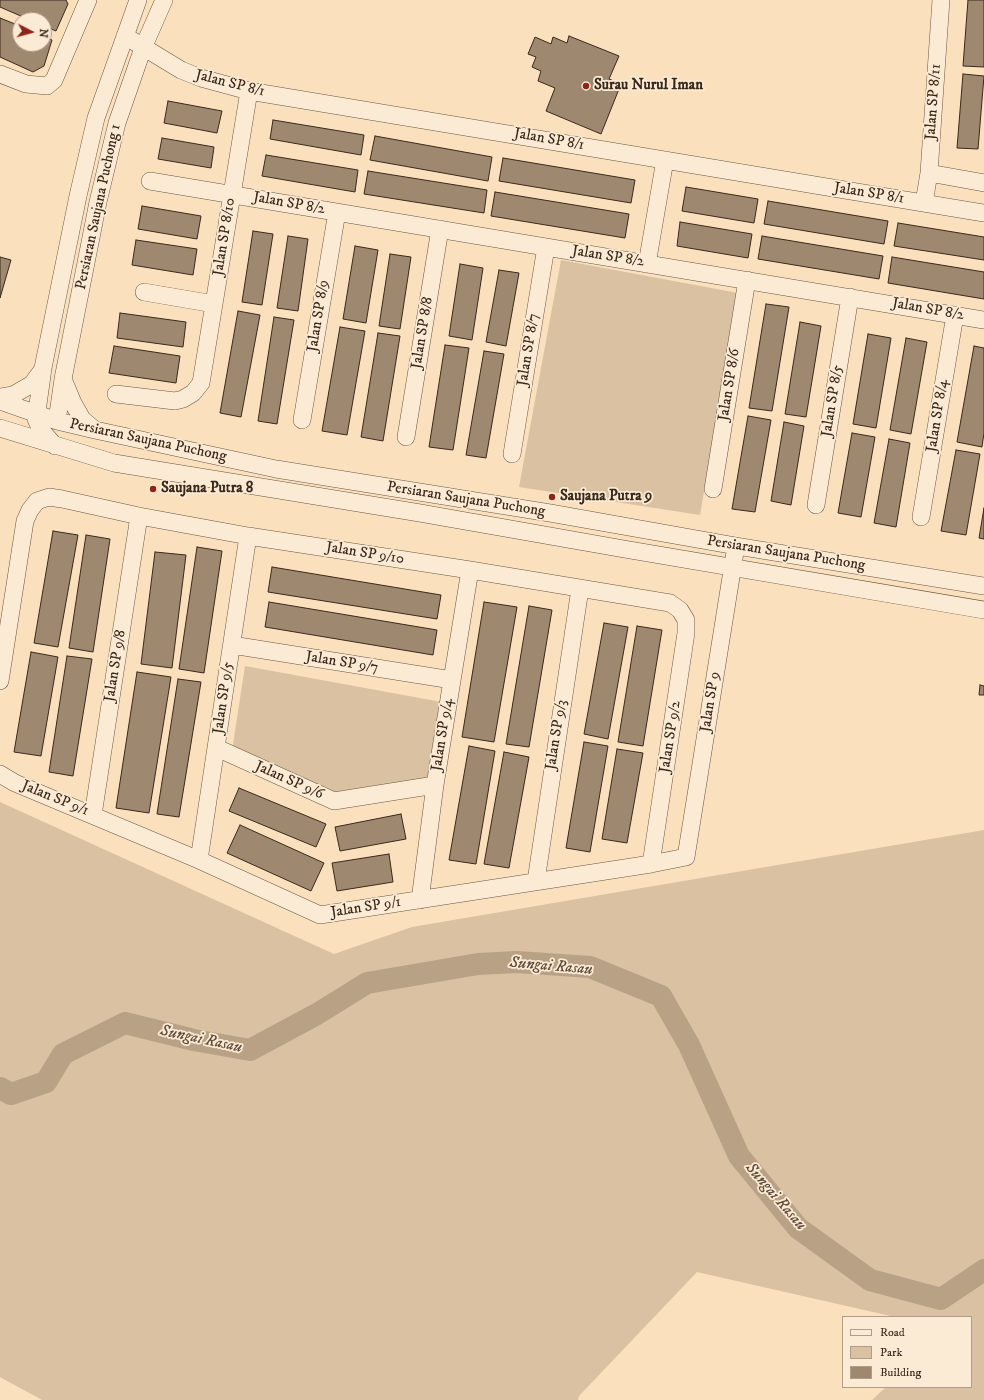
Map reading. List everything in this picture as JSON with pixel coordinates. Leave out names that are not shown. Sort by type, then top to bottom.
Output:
[{"type":"street","points":[[0,74],[26,84],[47,86],[54,80],[88,0]]},
{"type":"street","name":"Persiaran Saujana Puchong 1","points":[[36,414],[43,368],[78,196],[96,118],[138,0]]},
{"type":"street","name":"Persiaran Saujana Puchong 1","points":[[57,421],[63,379],[98,202],[117,123],[143,48],[164,0]]},
{"type":"street","name":"Jalan SP 8/11","points":[[924,203],[929,173],[941,0]]},
{"type":"street","name":"Jalan SP 8/1","points":[[125,36],[181,70],[201,78],[249,90],[984,213]]},
{"type":"street","name":"Jalan SP 8/10","points":[[116,394],[175,401],[183,399],[193,392],[201,382],[249,90]]},
{"type":"street","points":[[647,264],[664,160]]},
{"type":"street","points":[[929,173],[984,183]]},
{"type":"street","name":"Jalan SP 8/2","points":[[150,181],[984,320]]},
{"type":"street","name":"Jalan SP 8/9","points":[[302,420],[337,212]]},
{"type":"street","name":"Jalan SP 8/8","points":[[406,437],[440,229]]},
{"type":"street","name":"Jalan SP 8/7","points":[[512,454],[546,247]]},
{"type":"street","name":"Jalan SP 8/6","points":[[713,490],[747,280]]},
{"type":"street","points":[[144,292],[214,304]]},
{"type":"street","name":"Jalan SP 8/5","points":[[816,505],[850,297]]},
{"type":"street","name":"Jalan SP 8/4","points":[[921,517],[955,315]]},
{"type":"street","points":[[0,397],[13,395],[32,384],[43,368]]},
{"type":"street","points":[[63,379],[73,403],[82,419],[95,430]]},
{"type":"street","name":"Persiaran Saujana Puchong","points":[[0,401],[57,421],[276,469],[550,513],[736,546],[984,586]]},
{"type":"street","points":[[36,414],[36,419],[41,430],[55,446]]},
{"type":"street","points":[[5,430],[25,433],[41,430],[57,421]]},
{"type":"street","name":"Persiaran Saujana Puchong","points":[[5,430],[55,446],[114,462],[984,610]]},
{"type":"street","name":"Jalan SP 9/10","points":[[0,681],[25,521],[30,510],[37,501],[49,497],[139,516],[248,536],[470,570],[670,603],[680,610]]},
{"type":"street","name":"Jalan SP 9/8","points":[[93,815],[139,516]]},
{"type":"street","name":"Jalan SP 9/5","points":[[199,860],[248,536]]},
{"type":"street","name":"Jalan SP 9","points":[[686,857],[736,546]]},
{"type":"street","name":"Jalan SP 9/4","points":[[420,900],[435,785],[470,570]]},
{"type":"street","name":"Jalan SP 9/3","points":[[536,881],[580,589]]},
{"type":"street","name":"Jalan SP 9/2","points":[[651,864],[686,633],[686,620],[680,610]]},
{"type":"street","name":"Jalan SP 9/7","points":[[232,646],[452,680]]},
{"type":"street","name":"Jalan SP 9/6","points":[[217,748],[334,801],[435,785]]},
{"type":"street","name":"Jalan SP 9/1","points":[[0,774],[15,783],[199,860],[320,915],[651,864],[686,857]]},
{"type":"green space","points":[[561,260],[738,293],[700,515],[519,487]]},
{"type":"green space","points":[[245,666],[447,703],[433,782],[339,797],[232,751]]},
{"type":"green space","points":[[0,802],[334,954],[412,927],[984,830],[984,1400],[872,1400],[885,1388],[972,1388],[972,1316],[891,1316],[697,1272],[579,1396],[578,1400],[42,1400],[0,1377]]},
{"type":"building","points":[[0,0],[66,0],[68,4],[56,31],[52,29],[52,12],[12,12],[0,7]]},
{"type":"building","points":[[968,0],[984,0],[984,67],[963,66]]},
{"type":"building","points":[[0,18],[12,23],[12,52],[48,52],[44,66],[33,72],[0,57]]},
{"type":"building","name":"Surau Nurul Iman","points":[[569,36],[619,56],[609,79],[621,84],[601,134],[546,111],[555,88],[538,81],[541,71],[532,67],[536,57],[528,54],[535,37],[551,44],[553,37],[567,43]]},
{"type":"building","points":[[963,74],[984,76],[978,149],[957,148]]},
{"type":"building","points":[[168,101],[222,111],[217,133],[164,123]]},
{"type":"building","points":[[273,120],[364,135],[361,155],[270,139]]},
{"type":"building","points":[[375,136],[492,157],[488,181],[370,160]]},
{"type":"building","points":[[162,138],[214,147],[211,168],[158,159]]},
{"type":"building","points":[[266,155],[358,170],[355,192],[262,176]]},
{"type":"building","points":[[503,158],[635,180],[631,203],[499,181]]},
{"type":"building","points":[[368,171],[487,190],[484,213],[364,194]]},
{"type":"building","points":[[686,187],[758,199],[754,223],[682,211]]},
{"type":"building","points":[[495,192],[629,214],[625,238],[491,216]]},
{"type":"building","points":[[768,201],[888,221],[884,244],[764,224]]},
{"type":"building","points":[[142,206],[201,216],[197,239],[138,229]]},
{"type":"building","points":[[680,222],[752,234],[748,258],[677,246]]},
{"type":"building","points":[[898,223],[984,237],[984,260],[894,246]]},
{"type":"building","points":[[253,231],[273,234],[262,305],[242,302]]},
{"type":"building","points":[[288,236],[308,239],[298,311],[277,308]]},
{"type":"building","points":[[762,236],[883,256],[879,279],[758,259]]},
{"type":"building","points":[[136,240],[197,249],[193,275],[132,265]]},
{"type":"building","points":[[355,246],[378,250],[366,323],[343,319]]},
{"type":"building","points":[[390,254],[411,257],[400,329],[379,326]]},
{"type":"building","points":[[0,257],[11,260],[0,298]]},
{"type":"building","points":[[892,257],[984,272],[984,299],[888,283]]},
{"type":"building","points":[[460,264],[483,268],[472,340],[449,336]]},
{"type":"building","points":[[499,270],[519,273],[506,346],[486,342]]},
{"type":"building","points":[[766,304],[789,307],[772,411],[749,408]]},
{"type":"building","points":[[238,311],[260,315],[241,417],[220,413]]},
{"type":"building","points":[[120,313],[186,322],[183,347],[117,338]]},
{"type":"building","points":[[274,317],[294,320],[277,424],[258,421]]},
{"type":"building","points":[[800,322],[821,326],[806,417],[785,414]]},
{"type":"building","points":[[340,327],[365,331],[347,435],[322,431]]},
{"type":"building","points":[[378,333],[400,336],[383,441],[361,437]]},
{"type":"building","points":[[868,334],[891,338],[876,428],[853,424]]},
{"type":"building","points":[[906,338],[927,342],[911,434],[890,430]]},
{"type":"building","points":[[445,345],[469,348],[453,450],[429,447]]},
{"type":"building","points":[[114,346],[180,356],[176,383],[109,373]]},
{"type":"building","points":[[974,346],[984,348],[984,433],[982,447],[957,442]]},
{"type":"building","points":[[484,351],[504,354],[486,458],[466,455]]},
{"type":"building","points":[[748,416],[771,420],[755,512],[732,509]]},
{"type":"building","points":[[784,422],[804,426],[791,505],[771,501]]},
{"type":"building","points":[[852,433],[875,437],[861,517],[838,513]]},
{"type":"building","points":[[889,439],[910,443],[896,527],[874,523]]},
{"type":"building","points":[[956,450],[980,454],[966,535],[941,531]]},
{"type":"building","points":[[984,508],[984,539],[979,538]]},
{"type":"building","points":[[53,531],[78,535],[58,647],[34,643]]},
{"type":"building","points":[[86,535],[110,539],[93,652],[69,648]]},
{"type":"building","points":[[197,547],[222,551],[204,673],[179,669]]},
{"type":"building","points":[[155,552],[186,555],[172,668],[141,664]]},
{"type":"building","points":[[272,567],[441,595],[437,619],[268,592]]},
{"type":"building","points":[[269,602],[437,630],[433,655],[265,627]]},
{"type":"building","points":[[484,602],[517,607],[494,742],[462,737]]},
{"type":"building","points":[[529,606],[552,610],[529,747],[506,744]]},
{"type":"building","points":[[604,623],[628,627],[608,739],[584,734]]},
{"type":"building","points":[[637,626],[662,630],[643,746],[618,742]]},
{"type":"building","points":[[31,652],[58,657],[41,756],[14,752]]},
{"type":"building","points":[[67,656],[92,659],[73,776],[49,772]]},
{"type":"building","points":[[137,672],[171,677],[149,813],[116,808]]},
{"type":"building","points":[[178,679],[201,682],[179,817],[157,814]]},
{"type":"building","points":[[980,685],[984,686],[984,695],[979,695]]},
{"type":"building","points":[[584,742],[608,746],[590,852],[566,848]]},
{"type":"building","points":[[469,746],[495,751],[476,864],[449,860]]},
{"type":"building","points":[[617,749],[643,753],[627,843],[602,839]]},
{"type":"building","points":[[504,752],[529,757],[509,868],[484,864]]},
{"type":"building","points":[[239,788],[326,824],[316,847],[229,811]]},
{"type":"building","points":[[401,814],[406,839],[340,851],[335,827]]},
{"type":"building","points":[[240,825],[324,863],[311,891],[227,853]]},
{"type":"building","points":[[389,854],[393,882],[337,891],[332,863]]},
{"type":"waterway","name":"Sungai Rasau","points":[[0,1088],[11,1094],[46,1082],[63,1054],[125,1023],[194,1040],[250,1050],[317,1014],[367,983],[478,964],[517,962],[590,967],[661,996],[689,1045],[739,1156],[798,1228],[870,1280],[941,1299],[984,1270]]},
{"type":"place","name":"Surau Nurul Iman","points":[[586,86]]},
{"type":"place","name":"Saujana Putra 8","points":[[153,489]]},
{"type":"place","name":"Saujana Putra 9","points":[[552,497]]}]
